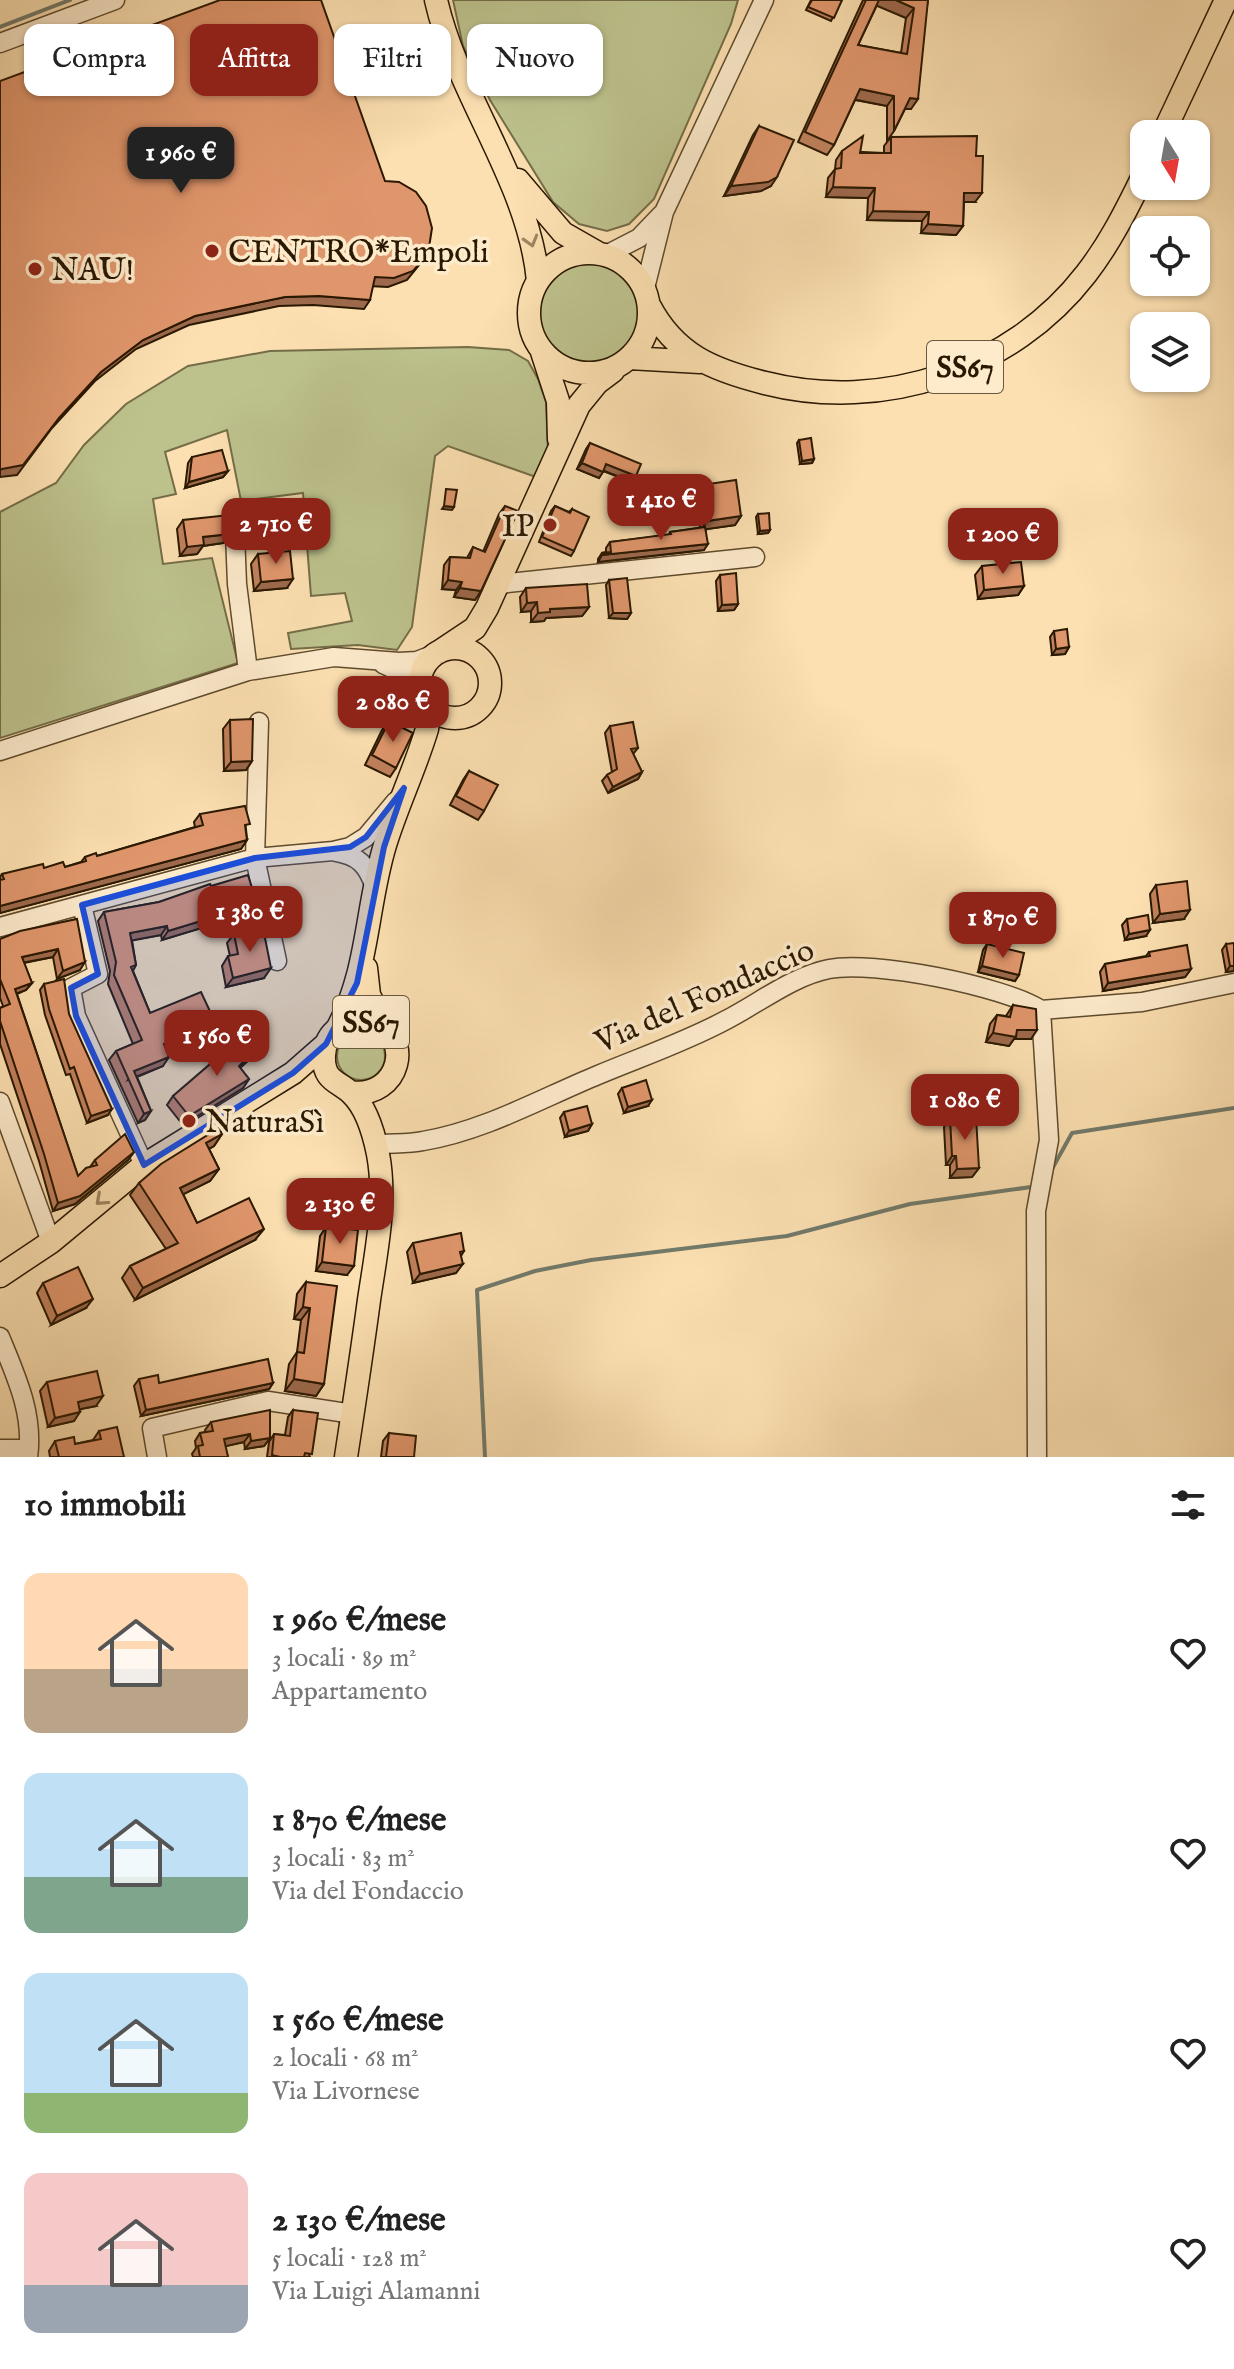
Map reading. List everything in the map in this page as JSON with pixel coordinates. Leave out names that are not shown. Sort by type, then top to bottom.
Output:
[{"type":"main road","points":[[1170,120],[1226,0]]},
{"type":"main road","points":[[438,11],[462,82],[522,210],[531,239],[538,281]]},
{"type":"main road","points":[[495,151],[563,233],[602,254]]},
{"type":"main road","name":"SS67","points":[[559,449],[558,401],[532,331],[529,314],[531,297],[538,281],[550,267],[564,258],[581,253],[602,254],[622,262],[635,273],[667,335],[703,362],[784,388],[853,393],[904,386],[968,366],[1024,334],[1063,301],[1106,247],[1130,200]]},
{"type":"main road","name":"SS67","points":[[365,950],[369,995],[397,1052],[397,1064],[386,1084],[369,1093],[350,1092],[339,1087],[325,1068],[324,1056],[352,999],[365,950],[384,847],[419,755],[428,720],[423,695],[423,671],[437,653],[475,628],[487,608],[579,405],[587,393],[625,361],[644,339],[648,328],[647,297]]},
{"type":"main road","name":"SS67","points":[[540,347],[552,360],[574,371],[597,373],[625,361],[703,362]]},
{"type":"main road","name":"SS67","points":[[419,755],[443,727],[481,706],[487,698],[490,688],[484,630],[487,608]]},
{"type":"main road","points":[[437,653],[449,648],[472,652],[487,668]]},
{"type":"main road","points":[[423,695],[441,715],[464,717]]},
{"type":"main road","name":"SS67","points":[[331,1037],[357,1020],[378,1024],[387,1031]]},
{"type":"main road","points":[[0,1276],[51,1242],[144,1165],[293,1073],[331,1037]]},
{"type":"main road","points":[[346,1457],[379,1232],[382,1190],[379,1111],[386,1084]]},
{"type":"main road","points":[[350,1092],[380,1151]]},
{"type":"street","points":[[0,43],[115,0]]},
{"type":"street","name":"SS67","points":[[647,297],[664,212],[764,0]]},
{"type":"street","name":"SS67","points":[[602,254],[639,238],[664,212]]},
{"type":"street","points":[[234,509],[237,584],[248,671]]},
{"type":"street","points":[[499,584],[755,557]]},
{"type":"street","points":[[0,751],[248,671],[325,658],[417,661],[437,653]]},
{"type":"street","points":[[369,659],[409,676],[423,695]]},
{"type":"street","points":[[259,722],[255,858],[277,961]]},
{"type":"street","points":[[0,927],[255,858],[350,847],[366,837],[387,814],[404,788]]},
{"type":"street","points":[[333,851],[360,859],[375,887]]},
{"type":"street","points":[[82,905],[98,974],[71,988],[76,1016],[144,1165]]},
{"type":"street","name":"Via del Fondaccio","points":[[380,1151],[452,1135],[543,1100],[713,1027],[805,977],[828,969],[873,967],[922,975],[990,991],[1041,1010]]},
{"type":"street","points":[[1037,1457],[1036,1211],[1049,1140],[1041,1010],[1142,1002],[1234,983]]},
{"type":"street","points":[[0,1102],[51,1242]]},
{"type":"street","points":[[0,1337],[19,1382],[30,1424],[29,1453],[0,1449]]},
{"type":"street","points":[[157,1457],[152,1428],[268,1401],[353,1414]]},
{"type":"highlighted area","points":[[404,788],[384,847],[357,983],[326,1044],[293,1073],[144,1165],[76,1016],[71,988],[98,974],[82,905],[255,858],[350,847],[366,837]]},
{"type":"green space","points":[[453,0],[738,0],[731,24],[654,199],[629,224],[607,231],[579,224],[553,202],[488,96],[603,96],[603,24],[467,24],[467,54]]},
{"type":"green space","points":[[589,263],[617,271],[631,285],[639,313],[631,341],[617,355],[589,363],[561,355],[547,341],[539,313],[547,285],[561,271]]},
{"type":"green space","points":[[468,347],[509,350],[528,361],[546,402],[548,452],[536,477],[448,446],[435,456],[412,627],[397,650],[358,645],[291,649],[288,633],[352,621],[345,593],[311,596],[303,493],[241,501],[227,430],[165,452],[176,494],[153,499],[163,564],[212,558],[238,663],[0,738],[0,512],[56,483],[84,445],[126,404],[188,366],[270,351]]},
{"type":"green space","points":[[361,1032],[378,1039],[385,1056],[378,1073],[361,1080],[344,1073],[337,1056],[344,1039]]},
{"type":"building","name":"CENTRO*Empoli","points":[[220,0],[321,0],[334,37],[334,96],[355,96],[385,181],[399,182],[416,192],[426,206],[432,228],[428,254],[413,271],[394,278],[375,277],[370,300],[285,297],[195,316],[143,340],[101,372],[59,418],[23,465],[0,470],[0,81],[24,72],[24,96],[174,96],[174,24],[155,24]]},
{"type":"building","points":[[812,0],[842,0],[834,18],[808,7]]},
{"type":"building","points":[[866,0],[879,0],[858,45],[907,54],[914,8],[896,0],[928,0],[918,99],[910,98],[894,131],[894,96],[860,89],[834,145],[805,132]]},
{"type":"building","points":[[759,126],[794,140],[777,177],[768,182],[731,186]]},
{"type":"building","points":[[863,136],[860,153],[891,153],[891,137],[977,136],[976,156],[983,156],[982,193],[964,193],[963,226],[928,224],[929,212],[873,211],[875,188],[833,187],[835,169],[841,168],[842,151]]},
{"type":"building","points":[[811,438],[814,459],[802,461],[799,440]]},
{"type":"building","points":[[590,443],[641,464],[636,476],[606,464],[603,472],[582,463]]},
{"type":"building","points":[[222,450],[228,471],[189,482],[192,457]]},
{"type":"building","points":[[736,480],[741,516],[707,521],[702,485]]},
{"type":"building","points":[[446,489],[457,490],[454,507],[444,506]]},
{"type":"building","points":[[505,506],[518,511],[481,591],[460,588],[462,582],[448,580],[450,557],[470,558],[473,547],[485,552]]},
{"type":"building","points":[[555,506],[589,517],[574,551],[542,537]]},
{"type":"building","points":[[769,513],[770,530],[760,531],[758,514]]},
{"type":"building","points":[[229,515],[230,534],[203,537],[204,545],[187,547],[183,520]]},
{"type":"building","points":[[705,527],[708,544],[602,555],[611,552],[610,542]]},
{"type":"building","points":[[290,551],[293,579],[261,582],[258,554]]},
{"type":"building","points":[[1021,562],[1024,586],[984,590],[982,566]]},
{"type":"building","points":[[736,573],[738,604],[722,605],[720,575]]},
{"type":"building","points":[[627,578],[631,613],[613,613],[609,580]]},
{"type":"building","points":[[587,584],[589,607],[550,609],[550,612],[538,613],[537,602],[527,603],[526,588]]},
{"type":"building","points":[[1067,629],[1069,647],[1056,649],[1054,631]]},
{"type":"building","points":[[253,719],[252,761],[231,762],[230,720]]},
{"type":"building","points":[[389,721],[413,733],[396,768],[372,755]]},
{"type":"building","points":[[633,722],[638,748],[631,749],[642,772],[613,787],[607,775],[617,769],[610,726]]},
{"type":"building","points":[[469,771],[498,785],[484,811],[456,796]]},
{"type":"building","points":[[245,806],[250,824],[245,825],[247,840],[0,906],[2,874],[43,864],[44,868],[63,862],[65,867],[86,861],[85,857],[96,853],[97,856],[203,825],[200,814]]},
{"type":"building","points":[[248,875],[257,904],[168,931],[167,926],[130,933],[136,965],[131,967],[150,1013],[201,992],[215,1022],[164,1044],[169,1057],[134,1071],[151,1111],[144,1114],[116,1051],[142,1040],[114,975],[116,962],[104,912],[159,902],[210,884]]},
{"type":"building","points":[[1187,881],[1190,910],[1160,914],[1156,885]]},
{"type":"building","points":[[1148,915],[1150,930],[1129,934],[1127,919]]},
{"type":"building","points":[[77,919],[85,962],[63,971],[58,949],[22,957],[32,983],[15,989],[78,1176],[86,1168],[97,1165],[95,1160],[125,1134],[134,1152],[80,1196],[58,1203],[0,1021],[0,1008],[10,1004],[0,979],[0,939],[20,931]]},
{"type":"building","points":[[263,928],[271,968],[233,978],[228,956],[238,954],[234,934]]},
{"type":"building","points":[[1234,943],[1234,966],[1230,966],[1226,944]]},
{"type":"building","points":[[987,944],[1024,953],[1019,975],[982,966]]},
{"type":"building","points":[[1187,945],[1191,969],[1108,983],[1105,964]]},
{"type":"building","points":[[64,979],[69,1014],[112,1109],[91,1116],[74,1067],[70,1069],[49,1009],[44,984]]},
{"type":"building","points":[[1013,1005],[1036,1009],[1037,1030],[1017,1030],[1016,1037],[993,1033],[997,1015],[1010,1017]]},
{"type":"building","points":[[245,1034],[258,1048],[239,1066],[249,1079],[189,1116],[173,1096]]},
{"type":"building","points":[[646,1080],[652,1100],[628,1107],[622,1088]]},
{"type":"building","points":[[587,1106],[592,1124],[569,1131],[564,1112]]},
{"type":"building","points":[[976,1117],[979,1168],[957,1169],[956,1156],[952,1156],[950,1118]]},
{"type":"building","points":[[219,1128],[222,1134],[206,1143],[219,1169],[180,1188],[197,1223],[249,1198],[264,1229],[143,1288],[130,1266],[178,1243],[139,1183],[161,1164]]},
{"type":"building","points":[[326,1227],[358,1230],[354,1266],[322,1262]]},
{"type":"building","points":[[461,1233],[463,1264],[420,1274],[413,1243]]},
{"type":"building","points":[[78,1267],[93,1299],[57,1316],[43,1283]]},
{"type":"building","points":[[306,1282],[337,1286],[324,1384],[294,1379],[297,1352],[304,1353],[310,1308],[303,1307]]},
{"type":"building","points":[[268,1359],[273,1383],[146,1410],[139,1379],[158,1375],[159,1383]]},
{"type":"building","points":[[97,1371],[103,1396],[78,1402],[80,1412],[55,1418],[47,1382]]},
{"type":"building","points":[[270,1410],[270,1438],[251,1441],[250,1434],[224,1439],[228,1457],[200,1457],[198,1446],[203,1445],[200,1433],[213,1431],[211,1422]]},
{"type":"building","points":[[293,1410],[318,1413],[312,1454],[305,1453],[304,1457],[272,1455],[274,1434],[290,1436]]},
{"type":"building","points":[[117,1427],[124,1457],[59,1457],[55,1441],[74,1437],[75,1444],[101,1439],[99,1431]]},
{"type":"building","points":[[389,1433],[416,1436],[414,1457],[386,1457]]},
{"type":"waterway","points":[[0,27],[70,0]]},
{"type":"waterway","points":[[1052,1169],[1072,1133],[1234,1108]]},
{"type":"waterway","points":[[485,1457],[477,1290],[535,1271],[591,1260],[787,1236],[910,1204],[1031,1187]]},
{"type":"place","name":"CENTRO*Empoli","points":[[212,251]]},
{"type":"place","name":"NAU!","points":[[35,269]]},
{"type":"place","name":"IP","points":[[550,525]]},
{"type":"place","name":"NaturaSì","points":[[189,1121]]}]
